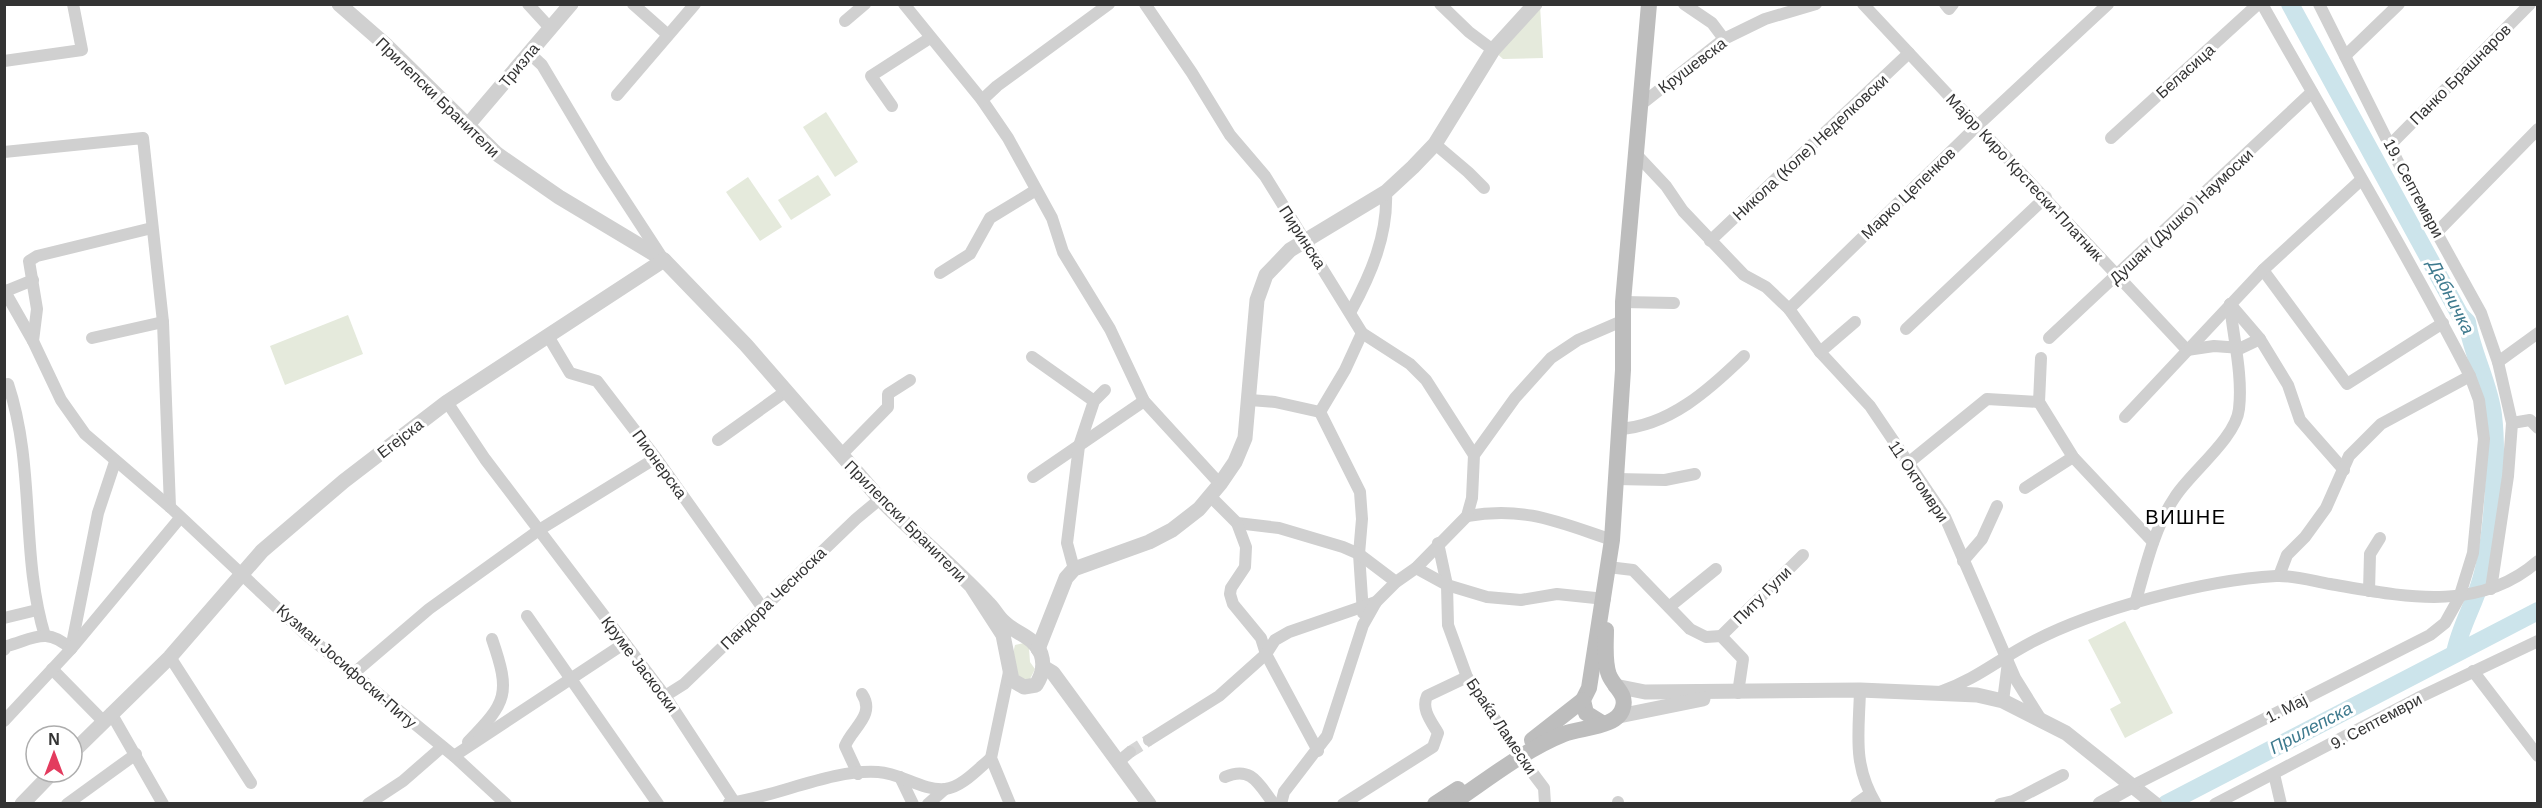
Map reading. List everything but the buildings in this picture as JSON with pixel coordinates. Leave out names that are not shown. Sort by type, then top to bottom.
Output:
[{"type":"main road","points":[[1602,723],[1586,713],[1586,694],[1605,599],[1612,540],[1619,429],[1623,303],[1649,4]]},
{"type":"main road","points":[[1435,804],[1519,754],[1563,734],[1620,716],[1623,710],[1623,697],[1615,686],[1606,664],[1605,599]]},
{"type":"main road","points":[[1451,804],[1519,754],[1602,682],[1615,686]]},
{"type":"street","points":[[4,61],[82,50],[73,4]]},
{"type":"street","name":"Прилепски Бранители","points":[[339,4],[387,46],[497,154],[559,197],[664,260]]},
{"type":"street","points":[[528,4],[550,28]]},
{"type":"street","name":"Тризла","points":[[466,126],[571,4]]},
{"type":"street","points":[[633,4],[668,35]]},
{"type":"street","points":[[616,95],[695,4]]},
{"type":"street","points":[[845,21],[865,4]]},
{"type":"street","points":[[904,4],[982,100],[1008,138],[1052,218],[1063,252],[1110,329],[1144,401],[1220,484]]},
{"type":"street","points":[[982,100],[997,86],[1109,4]]},
{"type":"street","name":"Пиринска","points":[[1144,4],[1192,73],[1230,135],[1265,176],[1351,311],[1362,333]]},
{"type":"street","points":[[1440,4],[1492,50]]},
{"type":"street","points":[[1038,649],[1053,616],[1066,578],[1074,569],[1149,542],[1172,530],[1199,508],[1235,462],[1245,438],[1257,300],[1266,275],[1280,259],[1306,240],[1386,192],[1435,144],[1492,50],[1535,4]]},
{"type":"street","points":[[1684,4],[1712,23],[1724,39]]},
{"type":"street","name":"Крушевска","points":[[1639,105],[1724,39],[1765,19],[1816,4]]},
{"type":"street","name":"Мајор Киро Крстески-Платник","points":[[1863,4],[2187,350]]},
{"type":"street","points":[[1945,4],[1948,9],[1953,4]]},
{"type":"street","name":"Марко Цепенков","points":[[1788,309],[1976,127],[2108,4]]},
{"type":"street","name":"1. Мај","points":[[2100,804],[2430,634],[2445,623],[2459,598],[2473,552],[2484,439],[2480,400],[2443,323],[2394,232],[2361,180],[2260,4]]},
{"type":"street","name":"Беласица","points":[[2111,138],[2260,4]]},
{"type":"street","name":"19. Септември","points":[[2319,4],[2391,144],[2402,171],[2481,313],[2498,362],[2512,423],[2508,476],[2491,589]]},
{"type":"street","points":[[2345,56],[2399,4]]},
{"type":"street","name":"Панко Брашнаров","points":[[2391,144],[2529,4]]},
{"type":"street","points":[[892,106],[871,76],[930,38]]},
{"type":"street","name":"Никола (Коле) Неделковски","points":[[1710,241],[1909,53]]},
{"type":"street","name":"Прилепски Бранители","points":[[529,54],[542,65],[601,164],[664,260],[746,345],[880,499],[1013,630],[1025,634]]},
{"type":"street","name":"Душан (Душко) Наумоски","points":[[2049,338],[2118,276],[2312,92]]},
{"type":"street","points":[[2437,232],[2538,129]]},
{"type":"street","points":[[4,152],[143,138],[163,322],[170,507]]},
{"type":"street","points":[[1435,144],[1468,171],[1484,188]]},
{"type":"street","name":"11 Октомври","points":[[1635,153],[1648,164],[1683,211],[1710,241],[1744,275],[1766,288],[1788,309],[1820,352],[1870,406],[1907,464],[1945,517],[2019,686],[2040,718]]},
{"type":"street","points":[[2125,417],[2263,270],[2361,180]]},
{"type":"street","points":[[940,273],[970,254],[990,218],[1036,190]]},
{"type":"street","points":[[1351,311],[1369,278],[1387,218],[1386,192]]},
{"type":"street","points":[[1906,329],[2046,197]]},
{"type":"street","points":[[33,341],[36,309],[29,261],[37,256],[152,228]]},
{"type":"street","name":"Егејска","points":[[84,741],[170,657],[262,551],[344,481],[447,402],[664,260]]},
{"type":"street","points":[[2263,270],[2347,384],[2443,323]]},
{"type":"street","points":[[5,291],[33,280]]},
{"type":"street","name":"Кузман Јосифоски-Питу","points":[[5,291],[33,341],[61,400],[86,434],[115,462],[170,507],[303,632],[454,756],[506,804]]},
{"type":"street","points":[[1623,303],[1674,303]]},
{"type":"street","points":[[2230,304],[2260,339],[2288,385],[2300,420],[2344,470]]},
{"type":"street","points":[[2135,604],[2153,542],[2173,498],[2189,477],[2207,463],[2240,411],[2230,304]]},
{"type":"street","points":[[1281,804],[1284,792],[1328,736],[1363,625],[1376,602],[1396,582],[1416,568],[1467,516],[1472,498],[1474,455],[1515,398],[1551,358],[1578,340],[1622,321]]},
{"type":"street","points":[[92,338],[163,322]]},
{"type":"street","points":[[1820,352],[1855,322]]},
{"type":"street","points":[[1320,412],[1345,370],[1362,333],[1410,364],[1426,380],[1474,455]]},
{"type":"street","points":[[2498,362],[2538,333]]},
{"type":"street","name":"Пионерска","points":[[548,336],[570,374],[597,381],[656,458],[762,608]]},
{"type":"street","points":[[2187,350],[2214,346],[2241,348],[2260,339]]},
{"type":"street","points":[[1619,429],[1639,428],[1683,407],[1717,383],[1744,356]]},
{"type":"street","points":[[1032,357],[1094,401]]},
{"type":"street","points":[[2042,358],[2039,402],[2073,457],[2153,542]]},
{"type":"street","points":[[2278,576],[2287,555],[2326,508],[2349,456],[2382,424],[2470,376]]},
{"type":"street","name":"Прилепски Бранители","points":[[841,455],[888,407],[888,394],[910,380]]},
{"type":"street","points":[[8,384],[19,417],[26,469],[37,610],[45,636]]},
{"type":"street","points":[[1074,569],[1067,543],[1079,446],[1094,401],[1105,390]]},
{"type":"street","points":[[718,440],[785,392]]},
{"type":"street","points":[[1907,464],[1987,399],[2039,402]]},
{"type":"street","points":[[1250,400],[1275,402],[1320,412]]},
{"type":"street","points":[[1034,477],[1144,401]]},
{"type":"street","name":"Круме Јаскоски","points":[[447,402],[538,530],[665,696],[731,803]]},
{"type":"street","points":[[1320,412],[1360,492],[1362,519],[1359,554],[1363,625]]},
{"type":"street","points":[[2512,423],[2530,420],[2538,428]]},
{"type":"street","points":[[2025,488],[2073,457]]},
{"type":"street","points":[[354,673],[429,609],[538,530],[656,458]]},
{"type":"street","points":[[71,649],[82,603],[98,513],[115,462]]},
{"type":"street","points":[[1616,479],[1665,480],[1695,474]]},
{"type":"street","points":[[1210,496],[1237,522],[1246,547],[1245,567],[1231,588],[1233,603],[1261,638],[1266,654],[1318,751]]},
{"type":"street","name":"Пандора Чесноска","points":[[665,696],[684,684],[880,499]]},
{"type":"street","points":[[1963,561],[1982,539],[1997,506]]},
{"type":"street","points":[[1467,516],[1491,512],[1545,517],[1612,540]]},
{"type":"street","points":[[4,721],[71,649],[180,518]]},
{"type":"street","points":[[1237,522],[1299,533],[1359,554],[1396,582]]},
{"type":"street","points":[[2369,591],[2370,554],[2380,538]]},
{"type":"street","name":"Браќа Ламески","points":[[1438,543],[1447,585],[1448,625],[1467,676],[1544,788],[1545,804]]},
{"type":"street","name":"Питу Гули","points":[[1608,567],[1633,570],[1690,629],[1706,637],[1721,636],[1803,555]]},
{"type":"street","points":[[1939,693],[1968,682],[2029,643],[2062,627],[2135,604],[2219,582],[2278,576],[2369,591],[2459,598],[2491,589],[2528,570],[2538,561]]},
{"type":"street","points":[[1416,568],[1447,585],[1487,597],[1521,600],[1557,594],[1605,599]]},
{"type":"street","points":[[1669,607],[1716,569]]},
{"type":"street","name":"Прилепски Бранители","points":[[972,588],[997,624],[1007,648]]},
{"type":"street","points":[[1149,740],[1218,696],[1266,654],[1275,640],[1289,632],[1376,602]]},
{"type":"street","points":[[4,618],[37,610]]},
{"type":"street","points":[[527,616],[658,804]]},
{"type":"street","points":[[928,804],[945,789],[972,774],[991,758],[1002,715],[1009,672],[1007,648],[1010,640],[1025,634],[1053,616]]},
{"type":"street","points":[[1025,634],[1038,649],[1043,667],[1053,673],[1149,804]]},
{"type":"street","points":[[4,650],[7,646],[45,636],[57,636],[71,649]]},
{"type":"street","name":"Питу Гули","points":[[1721,636],[1743,659],[1738,693]]},
{"type":"street","points":[[454,756],[499,708],[503,670],[492,639]]},
{"type":"street","name":"9. Септември","points":[[2215,804],[2473,671],[2538,641]]},
{"type":"street","points":[[454,756],[625,643]]},
{"type":"street","points":[[170,657],[251,783]]},
{"type":"street","points":[[2003,701],[2008,657]]},
{"type":"street","points":[[1002,715],[1010,697],[1030,686],[1043,667]]},
{"type":"street","points":[[52,669],[107,717],[136,754],[163,804]]},
{"type":"street","points":[[2473,671],[2538,756]]},
{"type":"street","points":[[1009,672],[1012,680],[1058,691],[1076,707]]},
{"type":"street","points":[[1344,804],[1433,747],[1438,733],[1425,710],[1424,702],[1427,696],[1467,676]]},
{"type":"street","points":[[1615,686],[1645,692],[1738,693]]},
{"type":"street","points":[[1856,804],[1873,799],[1856,749],[1860,690]]},
{"type":"street","name":"11 Октомври","points":[[1738,693],[1860,690],[1977,695],[2003,701],[2066,733],[2155,804]]},
{"type":"street","points":[[1620,716],[1738,693]]},
{"type":"street","points":[[858,774],[845,746],[864,717],[867,705],[862,694]]},
{"type":"street","points":[[368,804],[403,781],[442,747]]},
{"type":"street","points":[[1118,762],[1130,752]]},
{"type":"street","points":[[67,804],[136,754]]},
{"type":"street","points":[[991,758],[1011,804]]},
{"type":"street","points":[[731,803],[764,797],[833,777],[878,772],[900,777],[922,786],[945,789]]},
{"type":"street","points":[[1225,777],[1236,772],[1244,772],[1252,776],[1274,804]]},
{"type":"street","points":[[2274,774],[2281,804]]},
{"type":"street","points":[[2000,804],[2013,801],[2063,775]]},
{"type":"street","points":[[900,777],[913,804]]},
{"type":"street","points":[[22,804],[41,784]]},
{"type":"shaded area","points":[[1540,5],[1543,58],[1503,59],[1493,50]]},
{"type":"shaded area","points":[[826,112],[858,162],[835,177],[803,127]]},
{"type":"shaded area","points":[[818,175],[831,195],[791,220],[778,200]]},
{"type":"shaded area","points":[[748,177],[782,227],[760,241],[726,192]]},
{"type":"shaded area","points":[[348,315],[363,354],[285,385],[270,346]]},
{"type":"shaded area","points":[[2125,621],[2173,713],[2125,738],[2110,709],[2121,703],[2088,640]]},
{"type":"shaded area","points":[[1024,643],[1029,648],[1030,662],[1035,669],[1030,679],[1019,679],[1013,653],[1015,645]]},
{"type":"waterway","name":"Дабничка","points":[[2290,4],[2460,315],[2467,322],[2491,403],[2495,475],[2489,543],[2481,580],[2455,653]]},
{"type":"waterway","name":"Прилепска","points":[[2166,804],[2538,611]]},
{"type":"tunnel","points":[[1130,752],[1149,740]]},
{"type":"district","name":"ВИШНЕ","points":[[2186,517]]}]
